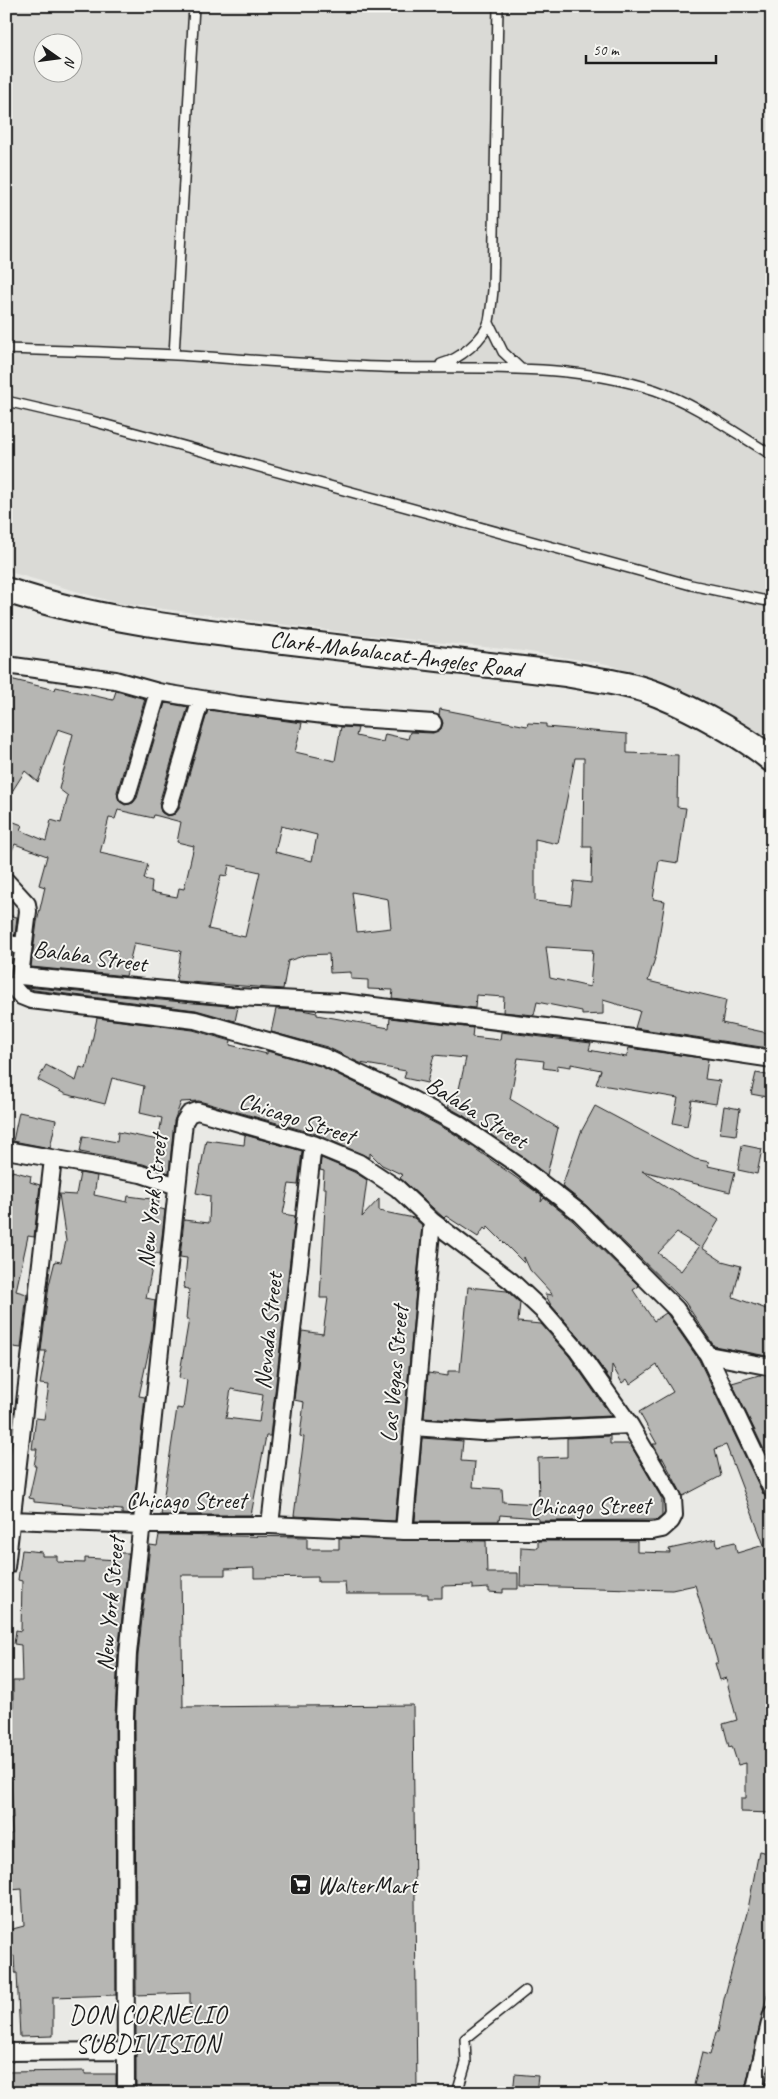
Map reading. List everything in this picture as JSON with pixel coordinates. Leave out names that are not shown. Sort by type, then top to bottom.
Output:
[{"type":"main road","name":"Clark-Mabalacat-Angeles Road","points":[[6,590],[43,602],[90,613],[229,635],[566,674],[617,684],[658,695],[747,741],[772,760]]},
{"type":"street","points":[[6,665],[115,680],[158,692],[239,706],[341,717],[432,723]]},
{"type":"street","points":[[127,795],[158,692]]},
{"type":"street","points":[[169,806],[201,699]]},
{"type":"street","name":"Balaba Street","points":[[6,881],[27,904],[24,946],[12,984]]},
{"type":"street","points":[[6,944],[24,946]]},
{"type":"street","name":"Balaba Street","points":[[12,984],[341,1002],[612,1035],[772,1059]]},
{"type":"street","name":"Balaba Street","points":[[12,984],[21,996],[31,1000],[195,1020],[324,1057],[404,1095],[458,1124],[518,1165],[580,1213],[676,1309],[708,1356],[772,1490]]},
{"type":"street","name":"Chicago Street","points":[[11,1520],[142,1525],[270,1524],[404,1531],[652,1531],[662,1528],[674,1515],[673,1498],[630,1425],[577,1350],[544,1312],[511,1281],[432,1221],[397,1188],[359,1163],[313,1144],[196,1111],[189,1114],[184,1122]]},
{"type":"street","name":"New York Street","points":[[126,2093],[123,1773],[128,1654],[184,1122]]},
{"type":"street","name":"Nevada Street","points":[[270,1524],[313,1144]]},
{"type":"street","points":[[6,1150],[141,1174],[177,1186]]},
{"type":"street","points":[[6,1566],[53,1159]]},
{"type":"street","name":"Las Vegas Street","points":[[404,1531],[432,1221]]},
{"type":"street","points":[[708,1356],[772,1367]]},
{"type":"street","points":[[413,1427],[482,1432],[630,1425]]},
{"type":"street","points":[[754,2093],[772,2014]]},
{"type":"street","points":[[6,2052],[127,2051]]},
{"type":"lane","points":[[174,355],[194,6]]},
{"type":"lane","points":[[435,366],[460,356],[472,346],[489,324],[493,290],[498,6]]},
{"type":"lane","points":[[489,324],[503,352],[521,368]]},
{"type":"lane","points":[[6,349],[174,355],[316,365],[521,368],[604,378],[655,390],[683,401],[714,418],[772,455]]},
{"type":"lane","points":[[6,401],[92,421],[681,582],[772,602]]},
{"type":"lane","points":[[457,2093],[466,2063],[465,2039],[525,1990]]},
{"type":"shaded area","points":[[6,6],[772,6],[772,741],[742,721],[696,697],[607,664],[523,651],[357,634],[117,603],[6,571]]},
{"type":"building","points":[[6,678],[55,690],[56,687],[113,700],[116,691],[145,699],[117,792],[119,801],[125,805],[133,803],[137,798],[165,703],[188,707],[159,803],[161,812],[167,816],[175,814],[179,809],[208,710],[302,723],[295,752],[335,761],[341,727],[358,728],[356,736],[383,742],[385,734],[408,739],[410,732],[433,733],[441,729],[443,723],[439,715],[440,709],[527,726],[528,723],[546,724],[546,727],[627,734],[627,753],[678,755],[677,807],[686,808],[678,863],[659,860],[653,899],[665,901],[656,955],[648,981],[726,1000],[722,1023],[772,1034],[768,1048],[635,1028],[640,1011],[603,1000],[603,1014],[582,1015],[582,1011],[537,1002],[534,1015],[503,1012],[504,997],[476,995],[475,1008],[392,998],[393,990],[368,989],[368,980],[351,979],[351,972],[330,973],[329,954],[306,955],[288,961],[283,989],[176,981],[181,951],[134,943],[126,976],[31,967],[37,922],[45,887],[39,885],[47,856],[15,844],[6,863],[6,819],[22,825],[20,830],[46,841],[51,820],[61,823],[68,796],[59,789],[73,734],[58,729],[38,782],[25,771],[6,801]],"holes":[[[575,758],[584,758],[583,847],[592,847],[591,883],[574,881],[571,905],[535,901],[535,839],[558,844]],[[118,810],[153,818],[154,815],[181,822],[177,842],[194,846],[184,889],[179,888],[177,897],[151,892],[152,881],[144,879],[148,864],[100,853],[109,818],[115,819]],[[281,826],[317,835],[312,861],[275,852]],[[229,865],[260,872],[245,937],[208,929],[221,875],[227,876]],[[352,892],[388,899],[391,928],[357,932]],[[546,947],[593,950],[590,987],[550,978]]]},
{"type":"building","points":[[6,915],[17,917],[15,935],[6,934]]},
{"type":"building","points":[[6,954],[13,955],[10,976],[6,978]]},
{"type":"building","points":[[26,987],[238,1007],[235,1021],[196,1010],[34,990]]},
{"type":"building","points":[[276,1009],[302,1010],[317,1013],[317,1015],[389,1028],[390,1018],[473,1028],[472,1037],[500,1040],[501,1032],[591,1043],[589,1050],[626,1057],[629,1048],[708,1059],[705,1079],[720,1081],[716,1104],[692,1100],[687,1126],[673,1123],[678,1098],[596,1084],[601,1070],[571,1064],[571,1067],[557,1065],[557,1070],[543,1068],[544,1061],[518,1058],[510,1099],[558,1128],[547,1175],[464,1116],[448,1107],[453,1096],[457,1098],[466,1058],[434,1055],[427,1083],[404,1078],[406,1071],[360,1063],[327,1047],[271,1032]]},
{"type":"building","points":[[97,1018],[193,1030],[231,1041],[230,1045],[267,1054],[267,1051],[320,1066],[399,1104],[453,1133],[542,1196],[541,1202],[544,1198],[573,1221],[639,1286],[633,1290],[654,1321],[666,1313],[668,1315],[699,1360],[763,1494],[772,1500],[772,1813],[741,1812],[741,1798],[746,1798],[746,1763],[738,1765],[732,1746],[729,1747],[723,1724],[737,1720],[726,1678],[720,1680],[715,1663],[718,1663],[695,1585],[672,1590],[520,1586],[521,1547],[538,1548],[538,1541],[637,1541],[637,1552],[670,1553],[669,1549],[716,1539],[717,1546],[735,1542],[737,1553],[764,1545],[726,1445],[715,1449],[721,1476],[683,1496],[653,1444],[657,1444],[639,1412],[673,1392],[657,1365],[630,1384],[627,1379],[622,1383],[612,1365],[611,1381],[585,1344],[551,1305],[545,1294],[553,1295],[530,1270],[524,1257],[524,1263],[488,1227],[486,1230],[484,1228],[478,1237],[446,1216],[444,1218],[400,1178],[403,1175],[382,1165],[370,1153],[370,1158],[316,1134],[199,1101],[181,1102],[174,1121],[169,1173],[143,1164],[80,1152],[83,1136],[117,1142],[118,1132],[158,1140],[162,1118],[140,1113],[144,1086],[112,1078],[105,1104],[65,1094],[38,1080],[46,1065],[76,1081],[80,1067],[86,1069]]},
{"type":"building","points":[[756,1073],[772,1076],[767,1097],[751,1094]]},
{"type":"building","points":[[595,1106],[695,1159],[709,1162],[708,1166],[735,1172],[730,1192],[642,1171],[719,1220],[702,1248],[722,1261],[741,1266],[733,1297],[772,1311],[772,1357],[714,1346],[685,1302],[587,1206],[562,1186],[581,1132]],"holes":[[[677,1233],[699,1247],[681,1271],[658,1253]]]},
{"type":"building","points":[[724,1106],[740,1109],[736,1135],[720,1133]]},
{"type":"building","points":[[19,1112],[56,1120],[50,1148],[13,1141]]},
{"type":"building","points":[[245,1135],[302,1151],[298,1185],[289,1184],[283,1214],[295,1216],[270,1436],[266,1436],[251,1515],[161,1515],[177,1408],[183,1409],[187,1380],[179,1378],[189,1319],[186,1319],[189,1289],[184,1288],[187,1258],[180,1257],[184,1220],[209,1223],[210,1196],[196,1193],[206,1140],[244,1145]],"holes":[[[231,1389],[263,1395],[259,1422],[226,1418]]]},
{"type":"building","points":[[742,1145],[762,1149],[757,1174],[738,1170]]},
{"type":"building","points":[[321,1158],[354,1172],[367,1180],[362,1217],[379,1199],[379,1211],[414,1218],[422,1225],[395,1521],[294,1516],[304,1437],[300,1436],[304,1402],[294,1400],[302,1331],[323,1334],[328,1298],[320,1298],[326,1188],[323,1188],[324,1171],[320,1170]]},
{"type":"building","points":[[12,1171],[31,1176],[30,1182],[40,1185],[34,1237],[28,1236],[16,1291],[27,1294],[21,1348],[6,1346],[6,1172],[12,1173]]},
{"type":"building","points":[[80,1173],[97,1176],[94,1195],[127,1202],[128,1196],[159,1200],[158,1208],[165,1210],[160,1254],[155,1253],[146,1298],[155,1300],[151,1340],[139,1396],[145,1397],[133,1515],[122,1514],[122,1510],[34,1502],[34,1499],[29,1498],[36,1466],[34,1466],[37,1449],[32,1449],[36,1418],[44,1419],[49,1385],[40,1384],[46,1351],[41,1351],[49,1285],[55,1261],[61,1262],[66,1241],[59,1194],[76,1195]]},
{"type":"building","points":[[468,1287],[507,1291],[520,1303],[518,1322],[541,1324],[569,1356],[611,1416],[482,1422],[424,1418],[428,1373],[448,1376],[448,1371],[460,1371]]},
{"type":"building","points":[[759,1375],[766,1376],[772,1396],[772,1466],[732,1383]]},
{"type":"building","points":[[610,1436],[610,1444],[630,1444],[662,1499],[662,1516],[657,1520],[538,1521],[538,1518],[500,1515],[499,1521],[415,1521],[422,1438],[463,1441],[461,1461],[475,1462],[473,1487],[502,1489],[503,1502],[539,1504],[538,1458],[567,1457],[567,1438]]},
{"type":"building","name":"WalterMart","points":[[159,1535],[307,1537],[307,1549],[339,1549],[339,1538],[486,1541],[487,1573],[518,1573],[518,1589],[503,1589],[503,1593],[489,1592],[489,1588],[473,1589],[473,1585],[442,1586],[442,1598],[428,1598],[428,1594],[346,1594],[345,1582],[318,1582],[318,1577],[254,1578],[254,1568],[225,1569],[225,1575],[181,1575],[183,1707],[413,1705],[417,2093],[136,2093],[136,2020],[190,2021],[190,1993],[136,1995],[135,1716],[138,1655],[150,1545],[157,1546]]},
{"type":"building","points":[[22,1550],[42,1552],[42,1556],[57,1556],[57,1562],[85,1563],[85,1558],[117,1560],[118,1553],[129,1553],[118,1653],[115,1716],[116,1995],[53,1997],[53,2036],[20,2037],[17,1973],[15,1973],[14,1956],[11,1956],[9,1930],[24,1926],[22,1889],[11,1890],[10,1834],[12,1834],[11,1818],[13,1818],[11,1781],[7,1781],[6,1747],[11,1747],[11,1733],[13,1733],[13,1681],[22,1681],[21,1645],[14,1644],[16,1630],[21,1631],[22,1581],[18,1580]]},
{"type":"building","points":[[759,1851],[772,1854],[772,1974],[744,2093],[699,2093],[700,2087],[694,2085],[702,2053],[710,2055],[716,2032],[718,2032],[724,1999],[748,1909]]},
{"type":"building","points":[[772,2060],[772,2093],[764,2093]]},
{"type":"building","points":[[85,2071],[85,2074],[116,2074],[116,2093],[6,2093],[6,2072]]},
{"type":"building","points":[[515,2074],[538,2076],[536,2093],[513,2093]]},
{"type":"place","name":"WalterMart","points":[[301,1885]]},
{"type":"district","name":"DON CORNELIO SUBDIVISION","points":[[148,2028]]}]
